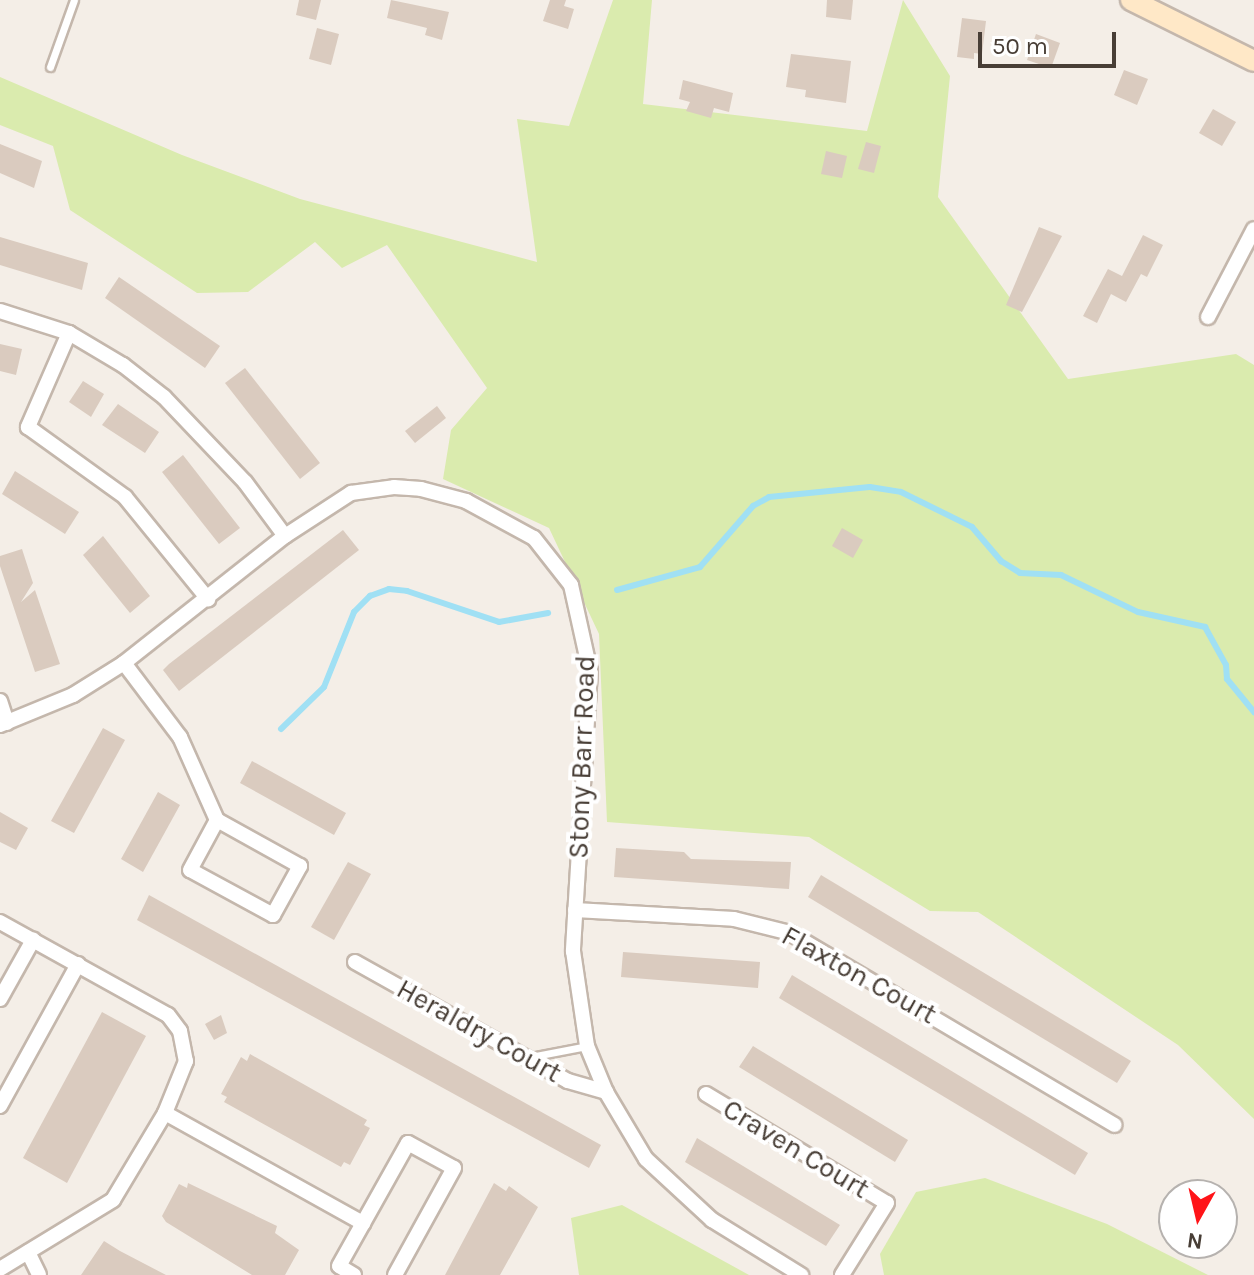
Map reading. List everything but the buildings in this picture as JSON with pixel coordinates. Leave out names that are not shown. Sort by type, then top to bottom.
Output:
[{"type":"street","points":[[1131,0],[1254,61]]},
{"type":"street","points":[[1208,317],[1254,229]]},
{"type":"street","points":[[0,311],[69,333],[164,397],[235,471],[285,536]]},
{"type":"street","points":[[69,333],[28,427],[125,497],[208,599]]},
{"type":"street","name":"Stony Barr Road","points":[[4,724],[73,695],[124,663],[285,536],[351,493],[394,487],[435,493],[491,513],[534,538],[557,560],[581,612],[590,671],[575,910],[576,986],[587,1046],[606,1092],[646,1159],[676,1190],[712,1220],[801,1275]]},
{"type":"street","points":[[124,663],[180,737],[217,820],[300,866],[273,915],[190,870],[217,820]]},
{"type":"street","points":[[0,701],[4,724]]},
{"type":"street","name":"Flaxton Court","points":[[575,910],[734,919],[790,933],[1115,1125]]},
{"type":"street","points":[[0,922],[168,1015],[180,1031],[186,1061],[165,1113],[113,1200],[0,1269]]},
{"type":"street","points":[[0,999],[33,940]]},
{"type":"street","name":"Heraldry Court","points":[[355,962],[568,1081],[606,1092]]},
{"type":"street","points":[[0,1106],[78,964]]},
{"type":"street","name":"Craven Court","points":[[706,1094],[887,1203],[842,1275]]},
{"type":"street","points":[[165,1113],[363,1223]]},
{"type":"street","points":[[354,1275],[339,1266],[408,1143],[454,1168],[395,1275]]},
{"type":"street","points":[[28,1252],[39,1275]]},
{"type":"lane","points":[[50,67],[74,0]]},
{"type":"lane","points":[[525,1058],[587,1046]]},
{"type":"green space","points":[[613,0],[652,0],[643,104],[867,131],[903,0],[950,76],[938,197],[1068,379],[1236,354],[1254,365],[1254,1119],[1178,1045],[978,912],[930,911],[809,837],[607,822],[599,634],[549,528],[443,479],[451,430],[487,388],[387,245],[342,268],[315,242],[248,292],[197,293],[70,210],[53,146],[0,125],[0,77],[182,155],[300,199],[537,262],[517,119],[569,126]]},
{"type":"green space","points":[[985,1178],[1107,1224],[1158,1250],[1158,1259],[1176,1259],[1208,1275],[884,1275],[880,1254],[916,1192]]},
{"type":"green space","points":[[622,1205],[749,1275],[579,1275],[571,1218]]},
{"type":"waterway","points":[[617,590],[700,567],[753,506],[769,497],[870,487],[901,492],[972,527],[1001,561],[1020,573],[1061,575],[1138,612],[1205,627],[1226,665],[1227,679],[1254,712]]},
{"type":"waterway","points":[[281,729],[324,687],[354,612],[370,596],[389,589],[407,591],[499,622],[548,613]]}]
